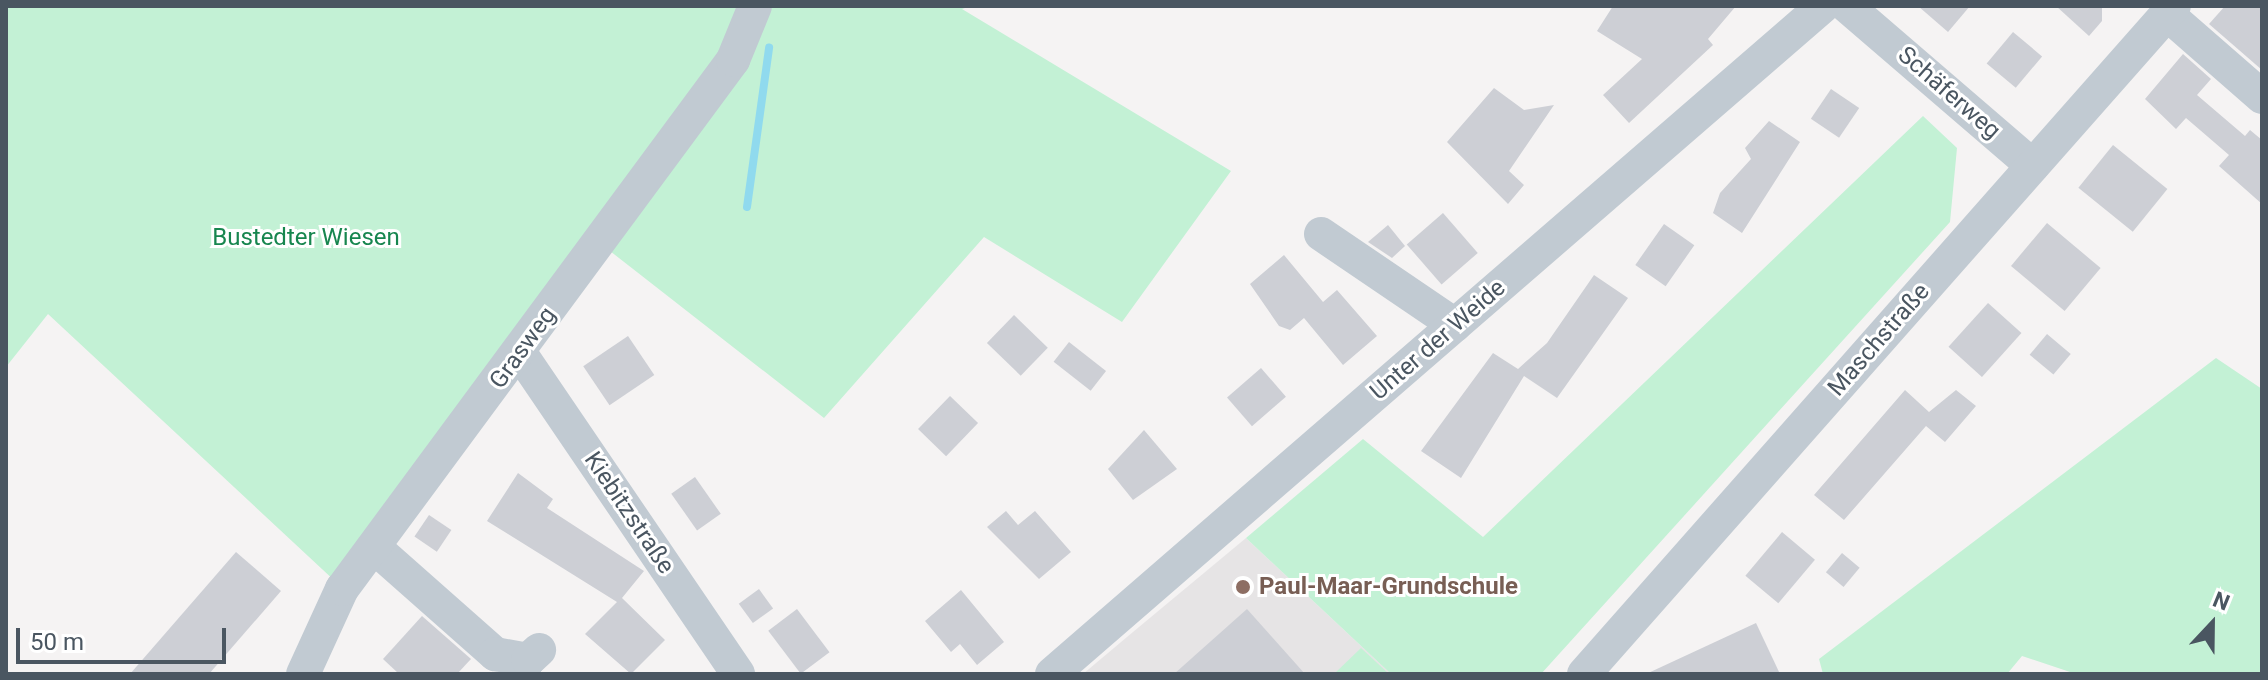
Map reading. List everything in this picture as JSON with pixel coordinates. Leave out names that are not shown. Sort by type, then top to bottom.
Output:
[{"type":"street","name":"Unter der Weide","points":[[1052,674],[1823,6]]},
{"type":"street","points":[[2171,10],[2262,97]]},
{"type":"street","name":"Maschstraße","points":[[1584,674],[2171,10]]},
{"type":"street","name":"Schäferweg","points":[[1860,11],[2033,166]]},
{"type":"street","name":"Grasweg","points":[[303,674],[342,589],[520,353],[733,60],[752,15]]},
{"type":"street","points":[[1321,234],[1455,325]]},
{"type":"street","name":"Kiebitzstraße","points":[[520,353],[738,674]]},
{"type":"street","points":[[374,547],[495,654],[528,660],[539,650]]},
{"type":"shaded area","name":"Paul-Maar-Grundschule","points":[[1246,538],[1391,674],[1083,674],[1127,637]]},
{"type":"green space","name":"Bustedter Wiesen","points":[[6,6],[737,6],[735,36],[337,583],[48,314],[6,367]]},
{"type":"green space","points":[[763,6],[971,6],[962,9],[1231,171],[1122,322],[984,237],[824,418],[610,251]]},
{"type":"green space","points":[[1923,116],[1957,148],[1950,222],[1541,674],[1391,674],[1246,538],[1363,439],[1483,537]]},
{"type":"green space","points":[[2216,358],[2262,389],[2262,674],[2076,674],[2022,656],[2007,674],[1823,674],[1819,659]]},
{"type":"green space","points":[[1361,648],[1389,674],[1334,674]]},
{"type":"building","points":[[1613,6],[1736,6],[1708,39],[1713,45],[1629,123],[1603,95],[1642,59],[1597,31]]},
{"type":"building","points":[[1918,6],[1970,6],[1948,32]]},
{"type":"building","points":[[2056,6],[2102,6],[2102,21],[2089,36]]},
{"type":"building","points":[[2225,6],[2262,6],[2262,70],[2209,24]]},
{"type":"building","points":[[2013,32],[2042,56],[2016,88],[1987,63]]},
{"type":"building","points":[[2183,54],[2211,79],[2197,95],[2245,136],[2250,130],[2262,140],[2262,204],[2219,166],[2229,155],[2186,118],[2176,129],[2145,99]]},
{"type":"building","points":[[1494,88],[1524,110],[1554,105],[1509,171],[1524,185],[1508,204],[1447,142]]},
{"type":"building","points":[[1831,89],[1859,108],[1839,138],[1811,119]]},
{"type":"building","points":[[1769,121],[1800,142],[1742,233],[1713,213],[1720,193],[1751,159],[1745,148]]},
{"type":"building","points":[[2113,145],[2167,189],[2133,232],[2078,188]]},
{"type":"building","points":[[1443,213],[1478,253],[1442,284],[1407,244]]},
{"type":"building","points":[[2047,223],[2101,268],[2065,311],[2011,266]]},
{"type":"building","points":[[1664,224],[1694,245],[1666,286],[1635,265]]},
{"type":"building","points":[[1388,225],[1405,246],[1392,258],[1368,242]]},
{"type":"building","points":[[1284,255],[1323,302],[1337,290],[1377,336],[1343,365],[1304,318],[1290,330],[1279,326],[1250,284]]},
{"type":"building","points":[[1594,275],[1628,298],[1557,398],[1524,376],[1461,478],[1421,451],[1493,353],[1518,369],[1547,343]]},
{"type":"building","points":[[1988,303],[2021,333],[1982,377],[1949,347]]},
{"type":"building","points":[[1014,315],[1048,348],[1021,376],[987,343]]},
{"type":"building","points":[[2047,334],[2071,354],[2053,375],[2030,355]]},
{"type":"building","points":[[628,336],[654,375],[610,405],[583,366]]},
{"type":"building","points":[[1069,342],[1106,371],[1091,391],[1054,362]]},
{"type":"building","points":[[1261,368],[1286,397],[1252,426],[1227,398]]},
{"type":"building","points":[[1905,390],[1929,412],[1956,390],[1976,406],[1945,442],[1926,426],[1844,520],[1814,495]]},
{"type":"building","points":[[950,396],[978,423],[946,456],[918,429]]},
{"type":"building","points":[[1144,430],[1177,469],[1133,500],[1108,469]]},
{"type":"building","points":[[518,473],[553,499],[547,508],[644,571],[622,598],[665,640],[631,674],[585,634],[617,602],[487,521]]},
{"type":"building","points":[[695,477],[721,514],[697,530],[671,494]]},
{"type":"building","points":[[1006,511],[1018,525],[1035,511],[1071,552],[1039,579],[987,527]]},
{"type":"building","points":[[429,515],[451,530],[437,552],[414,537]]},
{"type":"building","points":[[1782,532],[1815,560],[1778,603],[1745,576]]},
{"type":"building","points":[[236,552],[281,591],[209,674],[130,674]]},
{"type":"building","points":[[1842,553],[1860,568],[1844,587],[1826,572]]},
{"type":"building","points":[[759,589],[773,608],[753,623],[739,604]]},
{"type":"building","points":[[961,590],[1004,642],[977,665],[960,644],[951,652],[925,621]]},
{"type":"building","points":[[797,609],[829,652],[801,674],[768,631]]},
{"type":"building","points":[[1247,609],[1305,674],[1174,674]]},
{"type":"building","points":[[422,616],[471,659],[457,674],[399,674],[383,659]]},
{"type":"building","points":[[1756,623],[1780,674],[1646,674]]},
{"type":"waterway","points":[[747,207],[769,48]]},
{"type":"place","name":"Paul-Maar-Grundschule","points":[[1243,587]]}]
